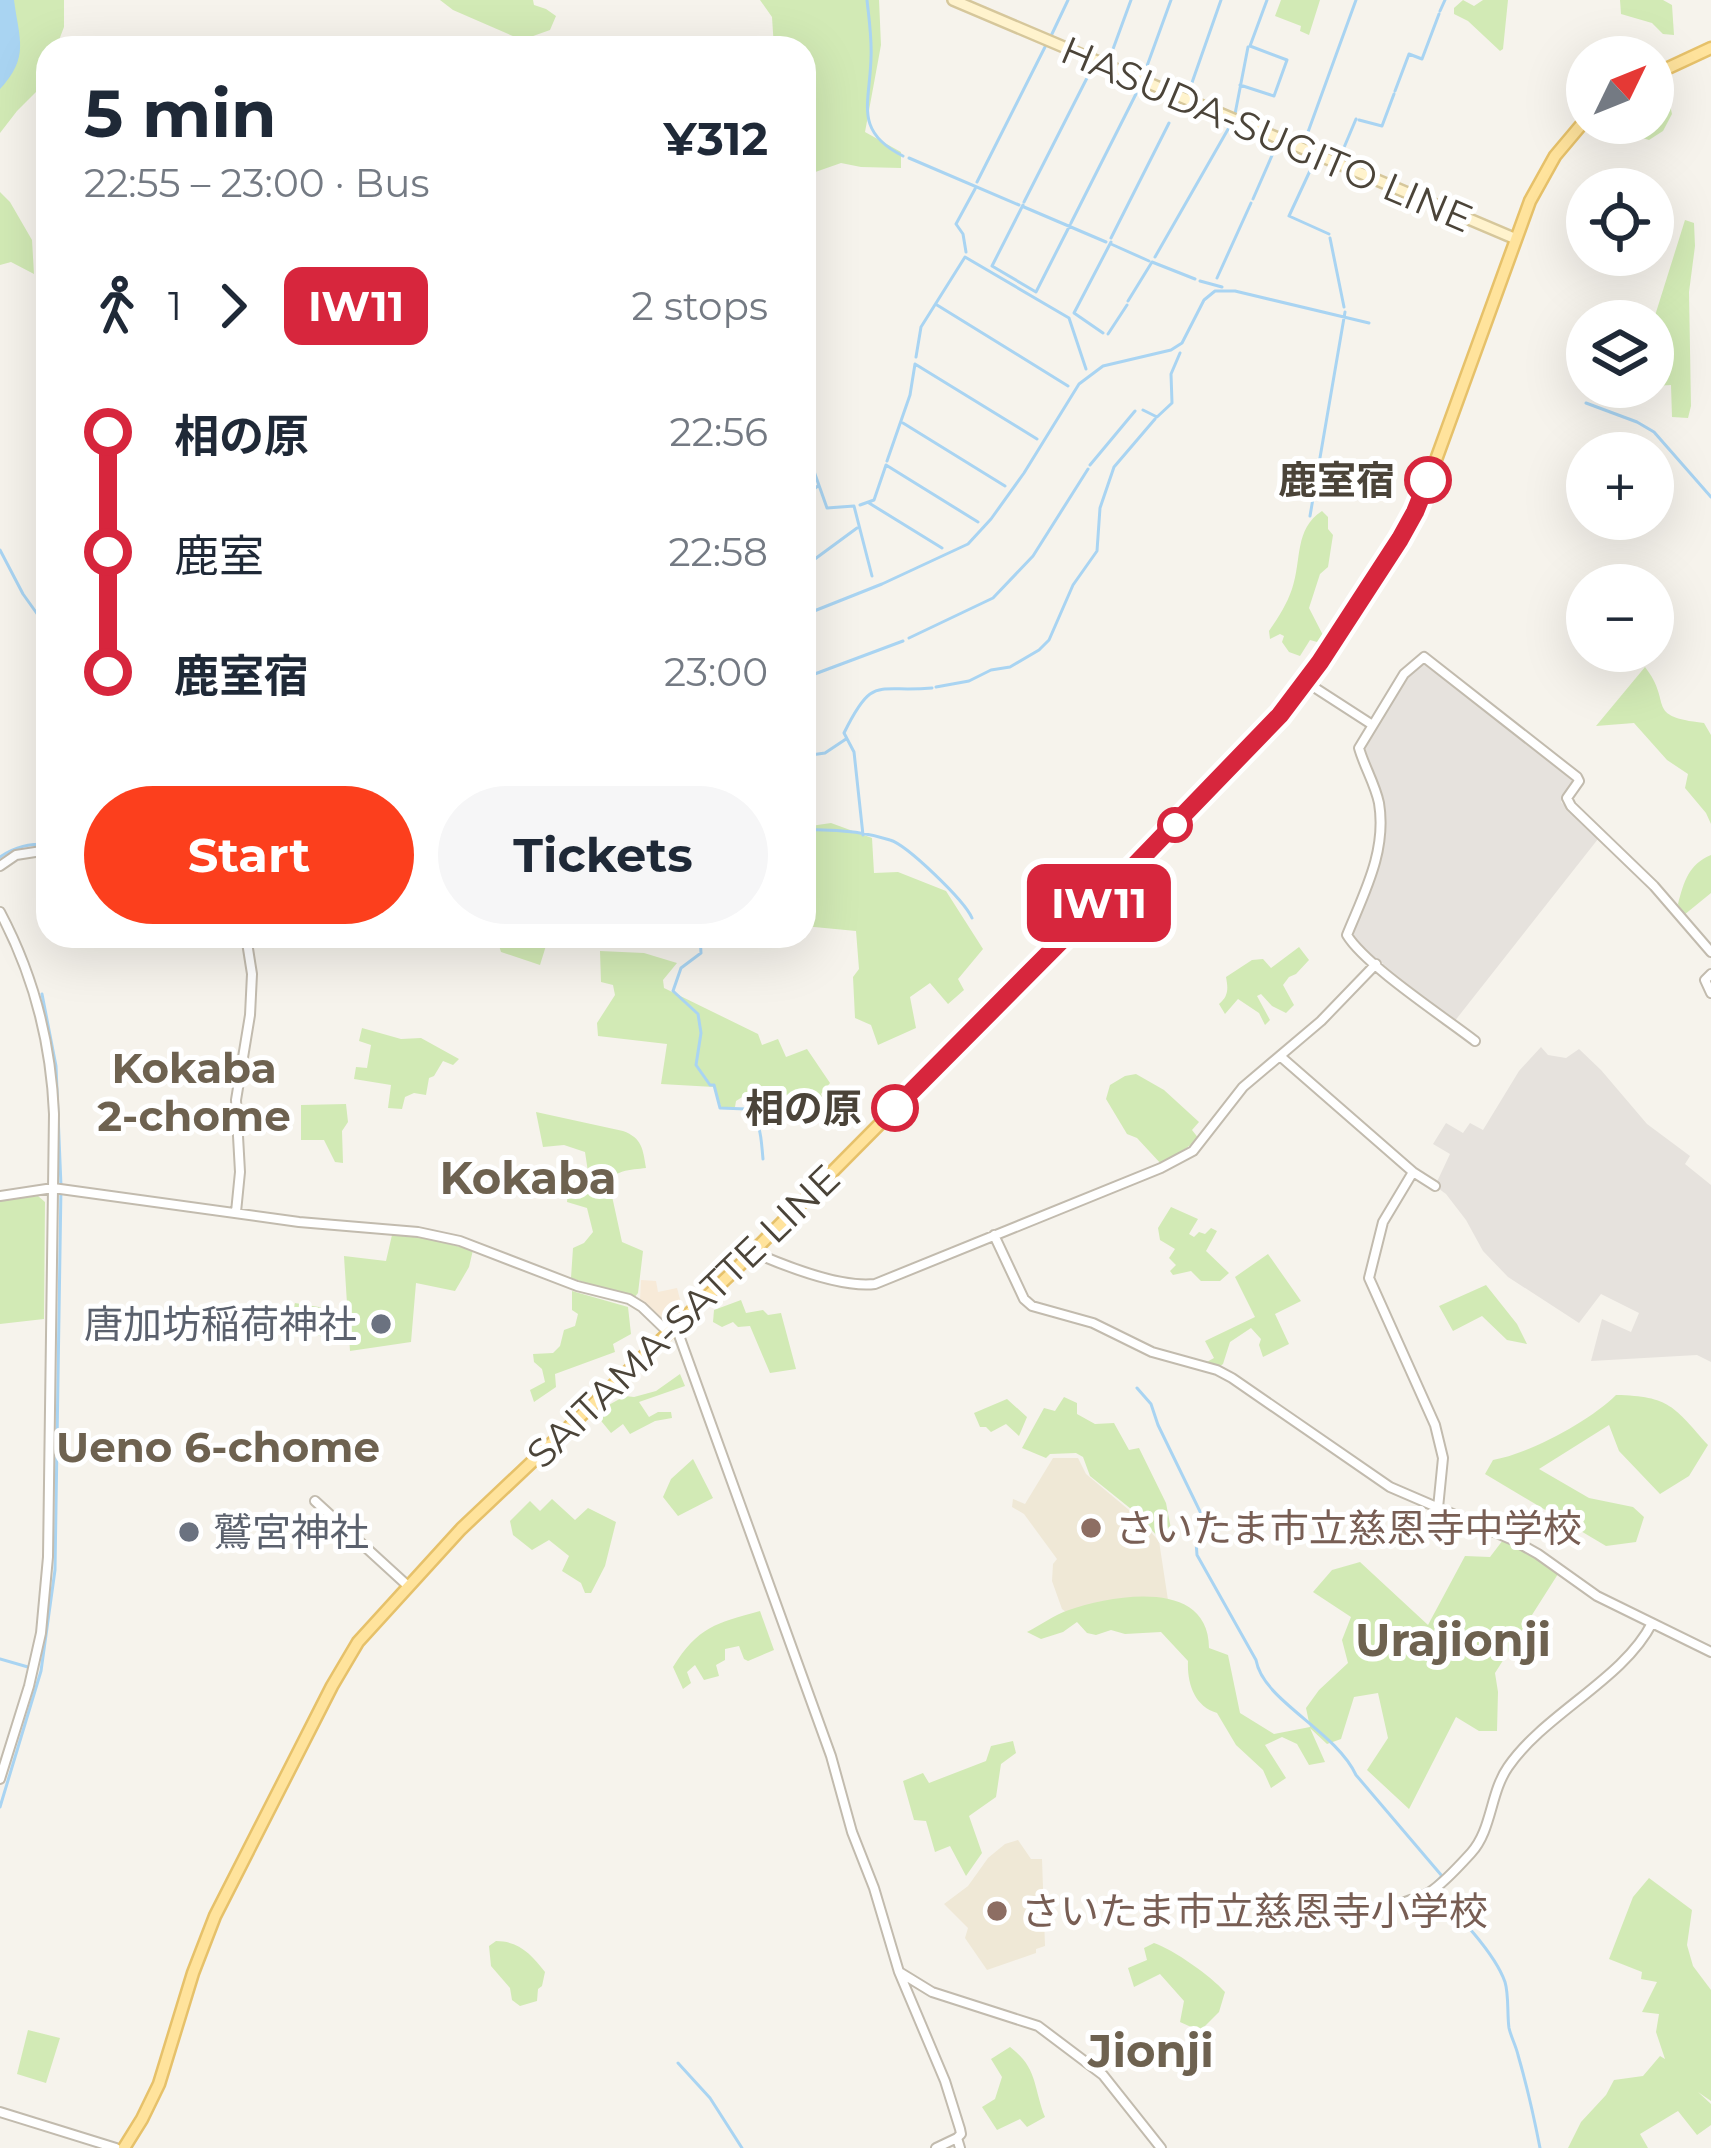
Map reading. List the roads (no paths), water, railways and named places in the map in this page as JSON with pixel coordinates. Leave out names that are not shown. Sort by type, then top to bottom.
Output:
[{"type":"main road","name":"HASUDA-SUGITO LINE","points":[[952,0],[1516,238]]},
{"type":"main road","points":[[1674,65],[1711,48]]},
{"type":"main road","name":"SAITAMA-SATTE LINE","points":[[120,2148],[142,2119],[159,2084],[217,1911],[342,1666],[368,1628],[461,1529],[753,1252],[1155,846],[1306,682],[1420,501],[1516,238],[1546,171],[1566,141]]},
{"type":"street","points":[[1474,1041],[1376,964],[1347,935],[1373,873],[1380,838],[1379,804],[1359,748],[1404,674],[1424,658],[1579,778],[1567,798],[1571,806],[1654,886],[1711,952]]},
{"type":"street","points":[[1306,682],[1371,724]]},
{"type":"street","points":[[0,866],[16,855],[36,852]]},
{"type":"street","points":[[0,912],[28,970],[48,1044],[54,1102],[48,1557],[29,1686],[0,1779]]},
{"type":"street","points":[[236,1212],[240,1172],[236,1100],[252,974],[248,948]]},
{"type":"street","points":[[753,1252],[823,1276],[867,1285],[882,1282],[1188,1155],[1244,1087],[1321,1022],[1376,964]]},
{"type":"street","points":[[1711,974],[1706,987],[1711,993]]},
{"type":"street","points":[[1280,1056],[1436,1186]]},
{"type":"street","points":[[1414,1172],[1383,1222],[1369,1278],[1435,1425],[1443,1457],[1438,1508]]},
{"type":"street","points":[[0,1196],[53,1188],[299,1222],[418,1232],[460,1241],[577,1286],[629,1299],[672,1330],[831,1756],[899,1972],[945,2081],[961,2134],[958,2143],[936,2148]]},
{"type":"street","points":[[994,1235],[1024,1299],[1032,1306],[1093,1323],[1152,1352],[1217,1370],[1390,1487],[1532,1549],[1597,1596],[1711,1652]]},
{"type":"street","points":[[315,1501],[408,1586]]},
{"type":"street","points":[[1388,1909],[1428,1894],[1474,1850],[1510,1764],[1639,1646],[1652,1623]]},
{"type":"street","points":[[899,1972],[932,1992],[1038,2026],[1054,2036],[1103,2075],[1161,2148]]},
{"type":"street","points":[[0,2112],[120,2148]]},
{"type":"water","points":[[0,0],[14,0],[20,47],[16,67],[0,89]]},
{"type":"waterway","points":[[867,0],[868,114],[877,136],[903,156]]},
{"type":"waterway","points":[[1051,36],[1068,0]]},
{"type":"waterway","points":[[1109,60],[1131,0]]},
{"type":"waterway","points":[[1143,77],[1171,0]]},
{"type":"waterway","points":[[1188,94],[1221,0]]},
{"type":"waterway","points":[[1240,85],[1274,96],[1287,60],[1250,46],[1267,0]]},
{"type":"waterway","points":[[1280,136],[1304,143],[1356,0]]},
{"type":"waterway","points":[[1440,11],[1445,0]]},
{"type":"waterway","points":[[1395,91],[1409,54],[1422,59],[1439,14]]},
{"type":"waterway","points":[[977,182],[1046,45]]},
{"type":"waterway","points":[[1235,114],[1248,47]]},
{"type":"waterway","points":[[1024,202],[1089,74]]},
{"type":"waterway","points":[[1071,223],[1140,86]]},
{"type":"waterway","points":[[1359,120],[1382,126],[1394,94]]},
{"type":"waterway","points":[[1318,153],[1319,149],[1340,157],[1356,119]]},
{"type":"waterway","points":[[1111,238],[1169,123]]},
{"type":"waterway","points":[[1155,257],[1231,124]]},
{"type":"waterway","points":[[1253,199],[1277,144]]},
{"type":"waterway","points":[[909,158],[1019,205]]},
{"type":"waterway","points":[[1315,160],[1289,216],[1329,234]]},
{"type":"waterway","points":[[966,252],[956,224],[975,189]]},
{"type":"waterway","points":[[1217,278],[1251,203]]},
{"type":"waterway","points":[[1023,205],[992,266],[1036,292],[1070,225]]},
{"type":"waterway","points":[[1024,207],[1106,242]]},
{"type":"waterway","points":[[1330,238],[1344,307]]},
{"type":"waterway","points":[[1103,333],[1074,313],[1111,242]]},
{"type":"waterway","points":[[1111,244],[1149,261]]},
{"type":"waterway","points":[[916,357],[921,327],[965,257],[1069,318],[1086,369]]},
{"type":"waterway","points":[[1128,301],[1152,262],[1195,279]]},
{"type":"waterway","points":[[1200,281],[1222,287]]},
{"type":"waterway","points":[[816,610],[968,544],[1024,473],[1079,384],[1103,366],[1171,350],[1182,343],[1204,300],[1215,291],[1235,291],[1369,323]]},
{"type":"waterway","points":[[937,305],[1068,386]]},
{"type":"waterway","points":[[1108,334],[1127,305]]},
{"type":"waterway","points":[[1310,516],[1345,312]]},
{"type":"waterway","points":[[1143,410],[1157,417],[1172,403],[1171,374],[1180,353]]},
{"type":"waterway","points":[[887,461],[910,395],[915,364],[1037,439]]},
{"type":"waterway","points":[[1599,408],[1654,432],[1711,497]]},
{"type":"waterway","points":[[1090,465],[1135,411]]},
{"type":"waterway","points":[[936,687],[1010,667],[1049,640],[1073,585],[1097,551],[1100,508],[1114,467],[1155,419]]},
{"type":"waterway","points":[[903,423],[1005,486]]},
{"type":"waterway","points":[[860,505],[874,500],[886,465],[978,522]]},
{"type":"waterway","points":[[909,638],[993,598],[1033,556],[1088,469]]},
{"type":"waterway","points":[[816,477],[827,508],[854,506],[872,576]]},
{"type":"waterway","points":[[869,503],[942,548]]},
{"type":"waterway","points":[[816,558],[857,528]]},
{"type":"waterway","points":[[0,550],[36,612]]},
{"type":"waterway","points":[[816,674],[903,641]]},
{"type":"waterway","points":[[863,835],[854,752],[844,733],[870,694],[932,688]]},
{"type":"waterway","points":[[816,754],[846,739]]},
{"type":"waterway","points":[[816,830],[858,833],[898,844],[947,887],[972,918]]},
{"type":"waterway","points":[[0,857],[36,845]]},
{"type":"waterway","points":[[701,948],[701,953],[681,968],[673,991],[698,1014],[701,1033],[696,1065],[714,1085],[720,1108],[746,1109],[755,1119],[763,1159]]},
{"type":"waterway","points":[[0,1807],[41,1671],[55,1570],[61,1186],[56,1066],[42,994]]},
{"type":"waterway","points":[[1137,1388],[1151,1404],[1208,1528],[1196,1541],[1197,1555],[1261,1675],[1346,1759],[1442,1876],[1430,1888]]},
{"type":"waterway","points":[[0,1659],[28,1667]]},
{"type":"waterway","points":[[1433,1895],[1474,1934],[1505,1982],[1509,2028],[1540,2148]]},
{"type":"waterway","points":[[678,2063],[710,2098],[742,2148]]},
{"type":"place","name":"鹿室宿","points":[[1428,480]]},
{"type":"place","name":"相の原","points":[[895,1108]]},
{"type":"place","name":"唐加坊稲荷神社","points":[[381,1324]]},
{"type":"place","name":"さいたま市立慈恩寺中学校","points":[[1091,1528]]},
{"type":"place","name":"鷲宮神社","points":[[189,1532]]},
{"type":"place","name":"さいたま市立慈恩寺小学校","points":[[997,1911]]},
{"type":"district","name":"Kokaba 2-chome","points":[[194,1092]]},
{"type":"district","name":"Kokaba","points":[[528,1178]]},
{"type":"district","name":"Ueno 6-chome","points":[[218,1447]]},
{"type":"district","name":"Urajionji","points":[[1453,1640]]},
{"type":"district","name":"Jionji","points":[[1151,2051]]}]
